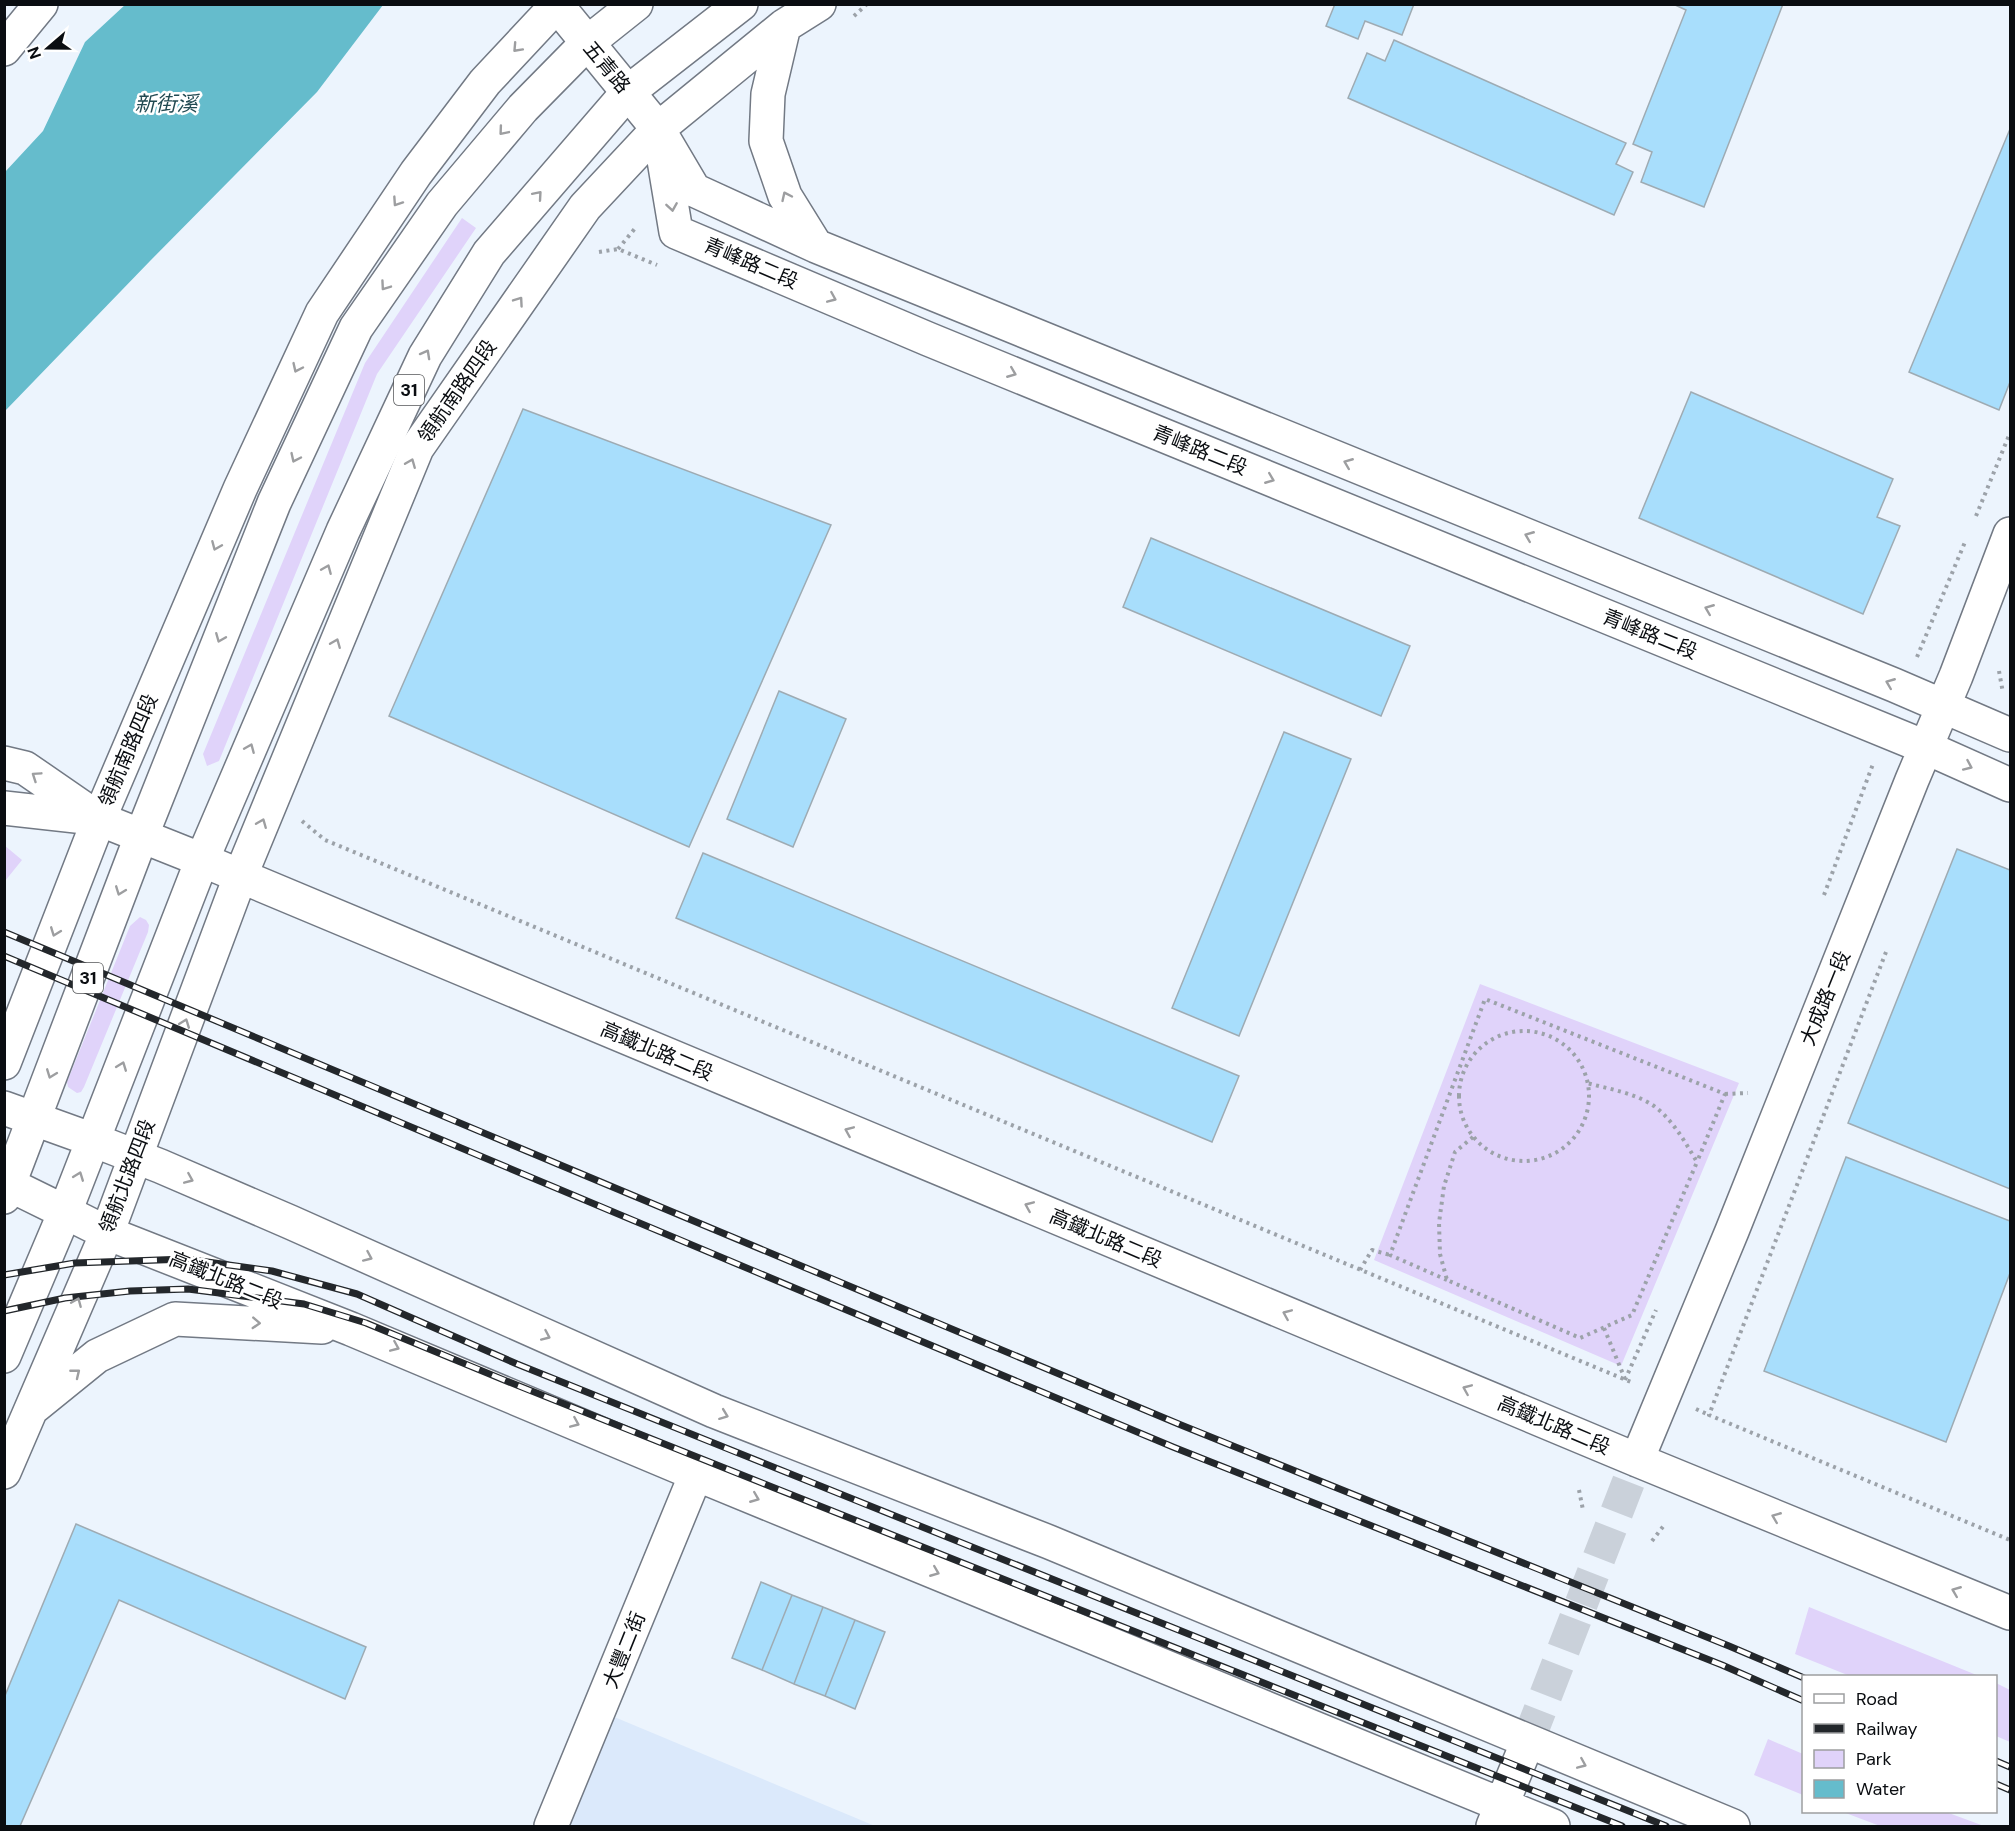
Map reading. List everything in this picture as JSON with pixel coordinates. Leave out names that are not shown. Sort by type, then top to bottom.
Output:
[{"type":"street","points":[[4,49],[41,4]]},
{"type":"street","name":"31","points":[[6,1188],[19,1113],[141,837],[274,503],[356,328],[442,204],[523,108],[587,43],[636,4]]},
{"type":"street","name":"領航南路四段","points":[[202,860],[343,531],[425,356],[489,253],[628,92],[741,4]]},
{"type":"street","name":"領航南路四段","points":[[240,877],[417,448],[585,207],[658,129],[784,26],[819,4]]},
{"type":"street","name":"五青路","points":[[557,5],[658,129]]},
{"type":"street","name":"領航南路四段","points":[[99,819],[236,500],[322,314],[416,173],[485,82],[557,5]]},
{"type":"street","name":"青峰路二段","points":[[784,26],[768,94],[766,141],[785,196],[816,246]]},
{"type":"street","name":"青峰路二段","points":[[658,129],[694,190],[816,246],[1944,705],[2010,735]]},
{"type":"street","name":"青峰路二段","points":[[658,129],[676,232],[939,343],[1925,747],[2010,785]]},
{"type":"street","name":"大成路一段","points":[[1637,1460],[1944,705],[2010,534]]},
{"type":"street","points":[[4,763],[25,768],[99,819]]},
{"type":"street","points":[[4,808],[99,819]]},
{"type":"street","points":[[4,1063],[99,819]]},
{"type":"street","name":"高鐵北路二段","points":[[99,819],[1637,1460],[2010,1613]]},
{"type":"street","name":"31","points":[[65,1212],[202,860]]},
{"type":"street","name":"領航北路四段","points":[[4,1472],[106,1233],[240,877]]},
{"type":"street","points":[[19,1113],[135,1156],[290,1222],[714,1411],[1049,1542],[1733,1827]]},
{"type":"street","name":"高鐵北路二段","points":[[6,1188],[65,1212],[106,1233],[351,1329],[696,1474],[1498,1816],[1553,1827]]},
{"type":"street","points":[[4,1356],[65,1212]]},
{"type":"street","points":[[30,1410],[97,1356],[175,1319],[351,1329]]},
{"type":"street","name":"大豐二街","points":[[551,1827],[696,1474]]},
{"type":"street","points":[[1498,1816],[1528,1741]]},
{"type":"path","points":[[592,253],[618,249],[662,267]]},
{"type":"path","points":[[1974,519],[2010,433]]},
{"type":"path","points":[[1909,661],[1916,659],[1965,541]]},
{"type":"path","points":[[2003,662],[1999,673],[2003,697]]},
{"type":"path","points":[[1824,895],[1874,763],[1870,757]]},
{"type":"path","points":[[306,810],[302,821],[325,840],[2010,1540]]},
{"type":"path","points":[[1709,1415],[1887,950]]},
{"type":"path","points":[[1390,1255],[1485,999],[1725,1094],[1749,1094]]},
{"type":"path","points":[[1532,1030],[1553,1037],[1571,1050],[1583,1068],[1587,1083],[1588,1109],[1580,1128],[1567,1145],[1549,1156],[1529,1161],[1508,1159],[1489,1151],[1473,1137],[1462,1118],[1459,1095],[1462,1074],[1473,1054],[1489,1040],[1510,1032],[1532,1030]]},
{"type":"path","points":[[1744,1104],[1753,1082]]},
{"type":"path","points":[[1587,1083],[1624,1092],[1654,1106],[1677,1129],[1697,1162]]},
{"type":"path","points":[[1360,1270],[1372,1250],[1390,1255],[1580,1338],[1632,1315],[1725,1094]]},
{"type":"path","points":[[1447,1280],[1440,1254],[1439,1223],[1444,1186],[1455,1152],[1473,1137]]},
{"type":"path","points":[[1625,1380],[1657,1308]]},
{"type":"path","points":[[1604,1328],[1625,1380]]},
{"type":"path","points":[[1579,1490],[1583,1510]]},
{"type":"path","points":[[1652,1542],[1665,1524]]},
{"type":"shaded area","points":[[612,1716],[875,1826],[567,1826]]},
{"type":"green space","points":[[462,218],[476,228],[377,374],[219,761],[207,766],[203,754],[365,363]]},
{"type":"green space","points":[[4,845],[22,860],[5,881],[4,881]]},
{"type":"green space","points":[[140,917],[149,925],[148,932],[84,1087],[81,1092],[77,1093],[68,1087],[67,1082],[130,926]]},
{"type":"green space","points":[[1480,984],[1739,1083],[1621,1366],[1374,1260]]},
{"type":"green space","points":[[1809,1607],[1977,1675],[1848,1675],[1795,1654]]},
{"type":"green space","points":[[1997,1684],[2010,1690],[2010,1742],[1997,1736]]},
{"type":"green space","points":[[1768,1739],[1802,1754],[1802,1795],[1754,1775]]},
{"type":"green space","points":[[1846,1813],[1949,1813],[1984,1826],[1880,1826]]},
{"type":"water","name":"新街溪","points":[[126,4],[383,5],[317,92],[5,411],[5,172],[43,131],[85,42]]},
{"type":"building","points":[[1335,4],[1414,4],[1402,35],[1365,21],[1358,39],[1326,26]]},
{"type":"building","points":[[1673,4],[1783,4],[1704,207],[1641,182],[1652,152],[1633,144],[1686,10]]},
{"type":"building","points":[[1394,40],[1626,143],[1616,164],[1633,172],[1614,215],[1348,98],[1367,53],[1385,61]]},
{"type":"building","points":[[2010,129],[2010,382],[1999,410],[1909,372]]},
{"type":"building","points":[[1691,392],[1893,479],[1877,517],[1900,526],[1863,614],[1639,518]]},
{"type":"building","points":[[523,409],[831,525],[689,847],[389,716]]},
{"type":"building","points":[[1151,538],[1410,646],[1381,716],[1123,607]]},
{"type":"building","points":[[779,691],[846,719],[793,847],[727,819]]},
{"type":"building","points":[[1284,732],[1351,759],[1239,1036],[1172,1008]]},
{"type":"building","points":[[1957,849],[2010,870],[2010,1189],[1848,1123]]},
{"type":"building","points":[[703,853],[1239,1076],[1212,1142],[676,918]]},
{"type":"building","points":[[1846,1157],[2010,1221],[2010,1273],[1946,1442],[1764,1371]]},
{"type":"building","points":[[76,1524],[366,1647],[345,1699],[119,1600],[20,1826],[4,1826],[4,1698]]},
{"type":"building","points":[[761,1582],[792,1595],[762,1670],[732,1658]]},
{"type":"building","points":[[792,1595],[823,1607],[794,1684],[762,1670]]},
{"type":"building","points":[[823,1607],[855,1620],[825,1696],[794,1684]]},
{"type":"building","points":[[855,1620],[885,1632],[855,1709],[825,1696]]},
{"type":"tunnel","points":[[1528,1741],[1637,1460]]},
{"type":"railway","points":[[4,932],[1181,1425],[1802,1677]]},
{"type":"railway","points":[[4,956],[1173,1447],[1722,1665],[1802,1700]]},
{"type":"railway","points":[[4,1275],[75,1263],[186,1259],[272,1271],[357,1294],[517,1364],[1666,1826]]},
{"type":"railway","points":[[4,1311],[65,1298],[130,1291],[188,1289],[304,1304],[366,1323],[1622,1826]]},
{"type":"railway","points":[[1997,1761],[2010,1767]]},
{"type":"railway","points":[[1997,1784],[2010,1790]]}]
